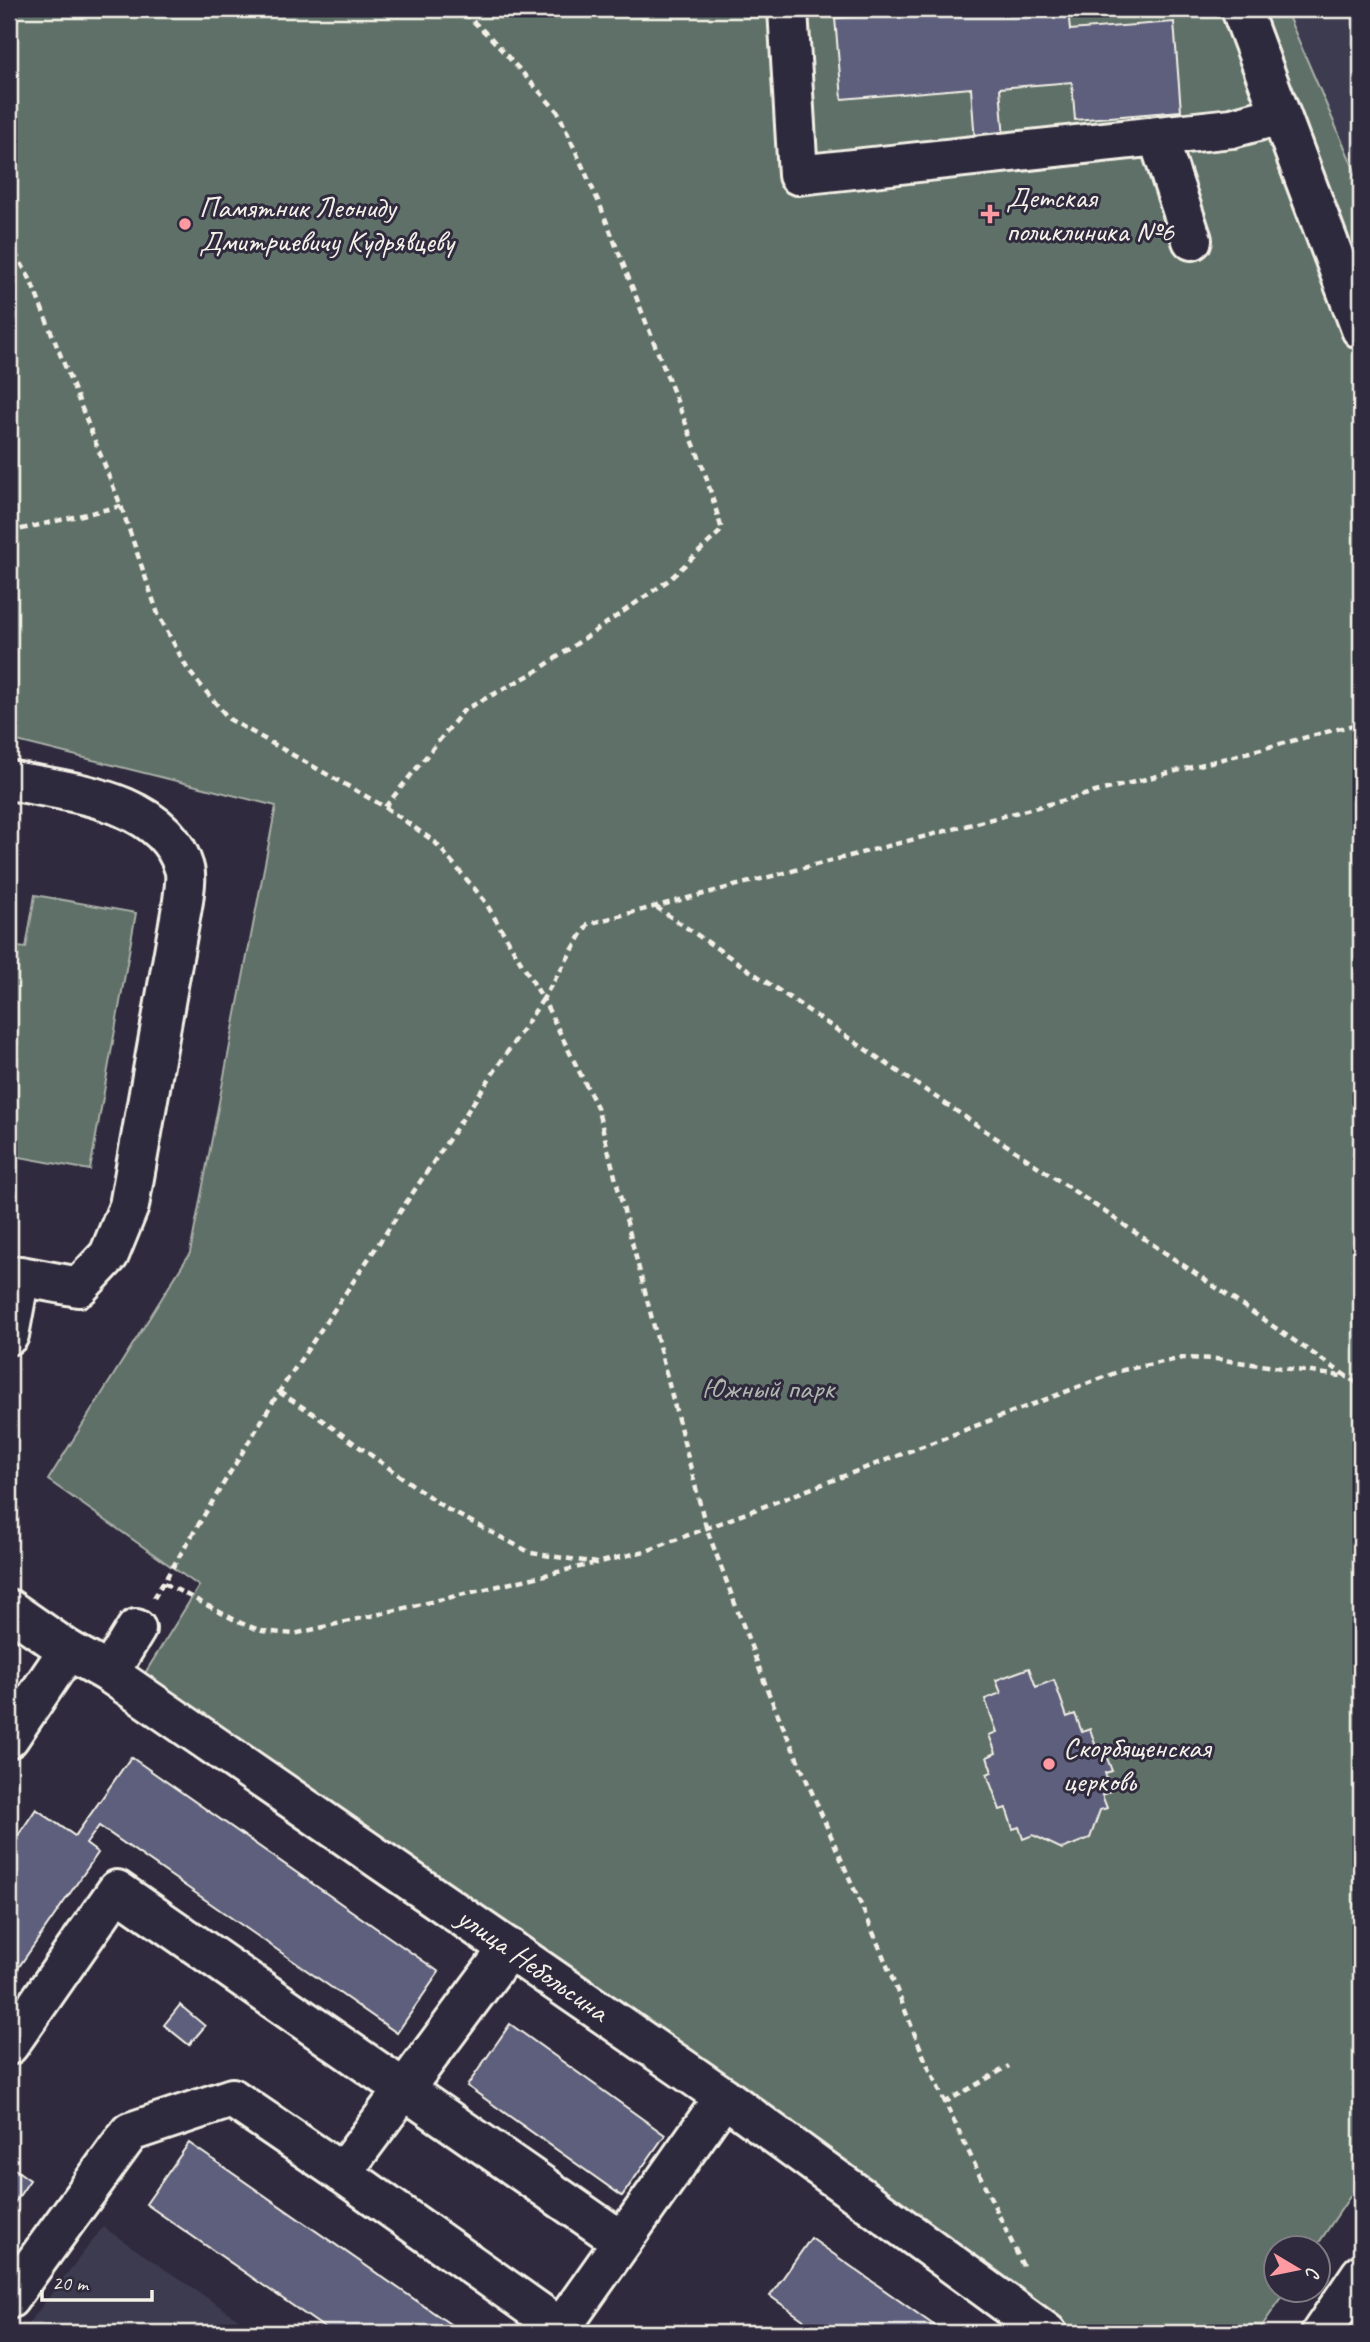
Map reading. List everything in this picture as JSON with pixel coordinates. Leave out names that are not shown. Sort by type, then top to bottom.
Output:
[{"type":"street","points":[[788,9],[798,175],[1232,128],[1280,115]]},
{"type":"street","points":[[1241,9],[1361,329]]},
{"type":"street","points":[[1158,137],[1192,240]]},
{"type":"street","points":[[9,780],[106,799],[138,815],[172,841],[185,870],[183,901],[129,1206],[109,1255],[79,1287],[20,1276],[9,1335]]},
{"type":"street","name":"улица Небольсина","points":[[9,1609],[68,1650],[108,1673],[724,2097],[1047,2333]]},
{"type":"street","points":[[108,1673],[136,1629]]},
{"type":"street","points":[[9,1738],[68,1650]]},
{"type":"street","points":[[9,2045],[117,1891],[622,2241]]},
{"type":"street","points":[[342,2173],[509,1948]]},
{"type":"street","points":[[9,2299],[130,2132],[232,2098],[565,2331],[622,2241],[724,2097]]},
{"type":"street","points":[[1321,2333],[1361,2274]]},
{"type":"path","points":[[385,807],[464,710],[537,671],[669,580],[722,530],[704,470],[600,205],[558,112],[490,37],[460,9]]},
{"type":"path","points":[[9,242],[30,279],[121,506],[158,614],[188,670],[229,719],[385,807],[435,842],[476,890],[543,999],[597,1107],[706,1527],[769,1694],[874,1934],[944,2103],[1026,2273]]},
{"type":"path","points":[[9,532],[121,506]]},
{"type":"path","points":[[136,1629],[279,1392],[543,999],[588,924],[1361,723]]},
{"type":"path","points":[[655,907],[1361,1386]]},
{"type":"path","points":[[164,1583],[241,1623],[262,1630],[294,1634],[649,1550],[1123,1370],[1183,1358],[1216,1359],[1348,1377]]},
{"type":"path","points":[[279,1392],[445,1508],[531,1553],[597,1563]]},
{"type":"path","points":[[944,2103],[1009,2066]]},
{"type":"shaded area","points":[[1285,9],[1361,9],[1361,185]]},
{"type":"shaded area","points":[[103,2227],[259,2333],[21,2333]]},
{"type":"green space","name":"Южный парк","points":[[9,9],[1285,9],[1361,185],[1361,2180],[1325,2234],[1262,2234],[1262,2304],[1277,2304],[1257,2333],[1066,2333],[142,1678],[199,1586],[48,1480],[190,1253],[276,806],[9,739]]},
{"type":"green space","points":[[35,895],[136,913],[90,1170],[9,1155],[9,946],[26,948]]},
{"type":"building","points":[[943,9],[1068,9],[1070,30],[1174,22],[1181,111],[1075,120],[1072,82],[1000,88],[1004,139],[975,142],[971,88],[842,99],[835,18]]},
{"type":"building","name":"Скорбященская церковь","points":[[1029,1668],[1036,1687],[1054,1680],[1067,1717],[1075,1714],[1082,1732],[1090,1729],[1096,1747],[1102,1745],[1112,1771],[1105,1773],[1111,1791],[1102,1795],[1107,1808],[1100,1810],[1090,1838],[1062,1849],[1033,1835],[1023,1839],[1019,1827],[1013,1829],[1006,1808],[1000,1810],[987,1774],[992,1772],[987,1757],[996,1753],[989,1735],[997,1732],[985,1699],[1001,1693],[996,1680]]},
{"type":"building","points":[[131,1757],[439,1972],[397,2033],[99,1826],[86,1844],[98,1853],[9,1981],[9,1849],[36,1809],[75,1836]]},
{"type":"building","points":[[180,2005],[205,2026],[189,2045],[164,2025]]},
{"type":"building","points":[[510,2024],[665,2135],[622,2196],[467,2086]]},
{"type":"building","points":[[189,2143],[463,2333],[332,2333],[146,2204]]},
{"type":"building","points":[[9,2165],[30,2180],[9,2211]]},
{"type":"building","points":[[811,2238],[945,2333],[822,2333],[770,2296]]},
{"type":"place","name":"Детская поликлиника №6","points":[[990,214]]},
{"type":"place","name":"Памятник Леониду Дмитриевичу Кудрявцеву","points":[[185,224]]},
{"type":"place","name":"Скорбященская церковь","points":[[1049,1764]]}]
